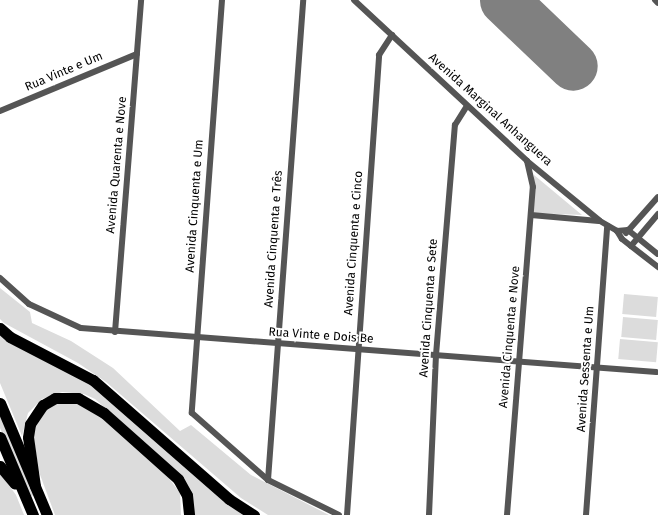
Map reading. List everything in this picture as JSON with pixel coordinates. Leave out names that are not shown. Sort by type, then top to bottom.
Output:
[{"type":"highway","points":[[0,328],[10,337],[93,380],[229,499],[254,515]]},
{"type":"highway","points":[[35,486],[28,437],[30,424],[43,405],[55,398],[78,398],[104,413],[178,479],[187,495],[189,515]]},
{"type":"highway","points":[[0,403],[47,515]]},
{"type":"highway","points":[[0,437],[33,515]]},
{"type":"highway","points":[[0,466],[26,499]]},
{"type":"street","name":"Avenida Quarenta e Nove","points":[[115,332],[141,0]]},
{"type":"street","name":"Avenida Cinquenta e Um","points":[[222,0],[192,413],[268,480]]},
{"type":"street","name":"Avenida Cinquenta e Três","points":[[268,480],[303,0]]},
{"type":"street","name":"Avenida Marginal Anhanguera","points":[[354,0],[527,161],[608,226],[617,230],[628,230]]},
{"type":"street","points":[[655,0],[658,3]]},
{"type":"street","name":"Avenida Cinquenta e Cinco","points":[[347,515],[379,54],[392,35]]},
{"type":"street","name":"Rua Vinte e Um","points":[[0,111],[137,54]]},
{"type":"street","name":"Avenida Cinquenta e Sete","points":[[429,515],[436,355],[456,125],[467,106]]},
{"type":"street","name":"Avenida Cinquenta e Nove","points":[[507,515],[533,187],[527,161]]},
{"type":"street","points":[[622,239],[658,197]]},
{"type":"street","points":[[631,246],[658,214]]},
{"type":"street","points":[[531,215],[600,220]]},
{"type":"street","name":"Avenida Sessenta e Um","points":[[586,515],[608,226]]},
{"type":"street","points":[[617,230],[622,239],[658,268]]},
{"type":"street","points":[[628,230],[658,254]]},
{"type":"street","name":"Rua Vinte e Dois Be","points":[[0,278],[29,304],[81,328],[656,372]]},
{"type":"street","points":[[268,480],[339,515]]},
{"type":"shaded area","points":[[534,175],[582,215],[533,213]]},
{"type":"shaded area","points":[[0,288],[30,312],[32,323],[71,341],[113,368],[180,431],[191,425],[251,475],[329,515],[268,515],[241,498],[106,382],[78,363],[4,323],[0,319]]},
{"type":"shaded area","points":[[624,294],[658,297],[656,317],[622,314]]},
{"type":"shaded area","points":[[623,317],[658,320],[656,340],[621,337]]},
{"type":"shaded area","points":[[0,334],[69,370],[98,390],[246,515],[191,515],[178,472],[95,399],[84,394],[62,392],[42,399],[28,413],[22,436],[0,383]]},
{"type":"shaded area","points":[[620,339],[658,342],[656,362],[618,359]]},
{"type":"shaded area","points":[[74,402],[91,408],[165,473],[180,493],[181,515],[55,515],[39,472],[33,432],[44,411],[54,404]]},
{"type":"shaded area","points":[[0,413],[34,495],[29,497],[0,428]]},
{"type":"shaded area","points":[[0,473],[16,495],[24,515],[0,515]]},
{"type":"runway","points":[[504,0],[573,66]]}]
